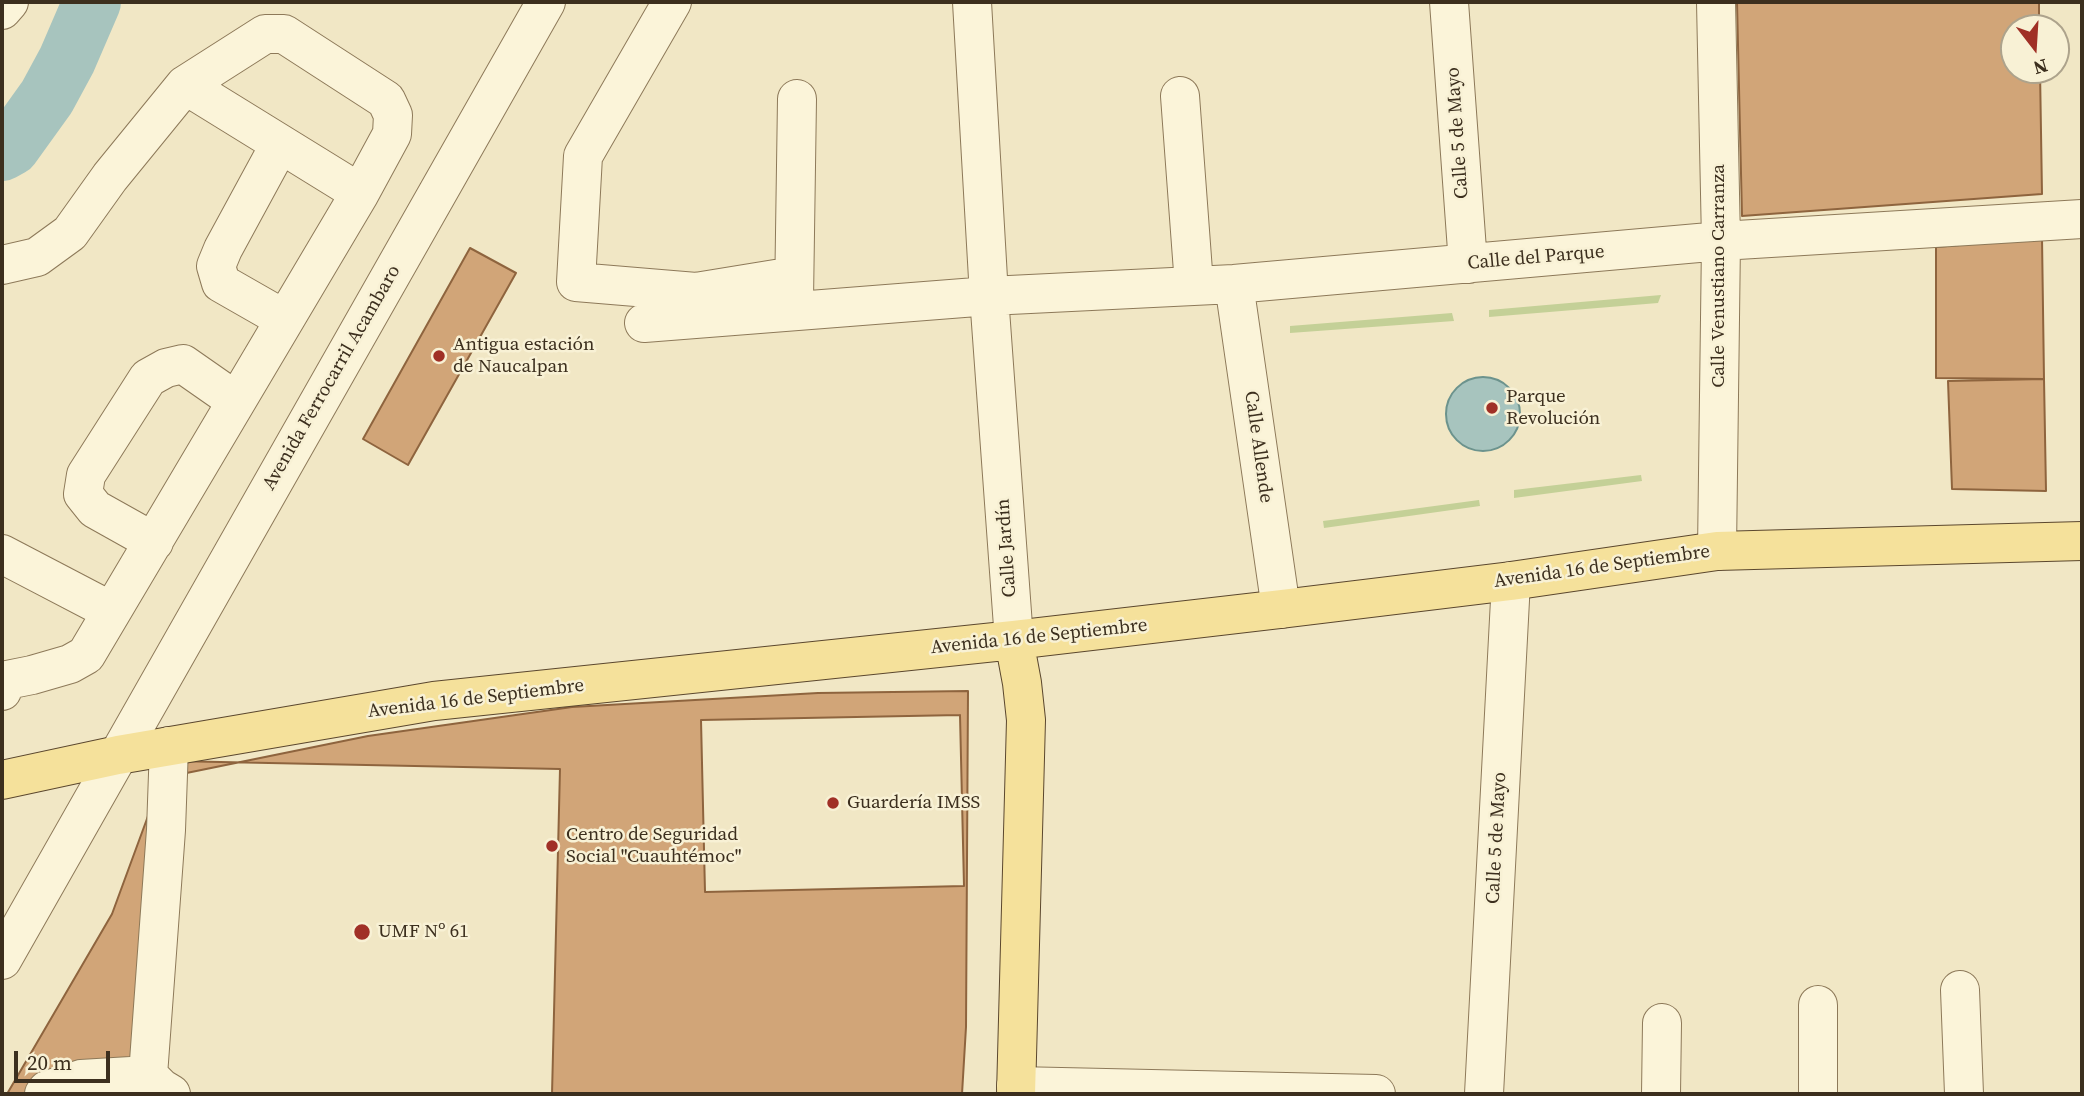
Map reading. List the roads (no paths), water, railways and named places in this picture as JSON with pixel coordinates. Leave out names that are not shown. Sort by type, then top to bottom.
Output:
[{"type":"main road","name":"Avenida 16 de Septiembre","points":[[2,780],[118,755],[434,701],[1281,609],[1511,581],[1717,551],[2082,541]]},
{"type":"main road","name":"Calle Jardín","points":[[1014,640],[1023,683],[1026,720],[1016,1090]]},
{"type":"street","points":[[2,10],[9,2]]},
{"type":"street","name":"Avenida Ferrocarril Acambaro","points":[[2,960],[546,2]]},
{"type":"street","points":[[672,2],[583,156],[576,282],[696,292],[794,294]]},
{"type":"street","name":"Calle Jardín","points":[[972,2],[989,296],[1014,640]]},
{"type":"street","name":"Calle 5 de Mayo","points":[[1448,2],[1468,264]]},
{"type":"street","name":"Calle Venustiano Carranza","points":[[1716,2],[1721,241],[1717,551]]},
{"type":"street","points":[[2,265],[37,257],[70,233],[110,177],[185,85],[265,34],[284,34],[386,100],[393,115],[392,134],[360,193],[86,655],[70,664],[2,681],[2,691]]},
{"type":"street","points":[[185,85],[360,193]]},
{"type":"street","points":[[1180,96],[1194,285]]},
{"type":"street","points":[[794,294],[797,99]]},
{"type":"street","points":[[280,144],[216,266],[221,283],[284,319]]},
{"type":"street","name":"Calle del Parque","points":[[794,294],[989,296],[1234,284],[1721,241],[2082,219]]},
{"type":"street","name":"Calle Allende","points":[[1234,284],[1281,609]]},
{"type":"street","points":[[644,323],[794,294]]},
{"type":"street","points":[[154,542],[95,509],[83,494],[86,475],[148,378],[166,368],[183,364],[236,401]]},
{"type":"street","points":[[2,554],[111,611]]},
{"type":"street","name":"Calle 5 de Mayo","points":[[1484,1094],[1511,581]]},
{"type":"street","points":[[44,1094],[47,1090],[81,1079],[160,1085],[169,746]]},
{"type":"street","points":[[1960,990],[1964,1094]]},
{"type":"street","points":[[1818,1005],[1818,1094]]},
{"type":"street","points":[[1661,1094],[1662,1023]]},
{"type":"street","points":[[1016,1090],[1376,1094]]},
{"type":"water","points":[[1483,377],[1504,383],[1514,393],[1520,414],[1514,435],[1504,445],[1483,451],[1462,445],[1452,435],[1446,414],[1452,393],[1462,383]]},
{"type":"waterway","points":[[2,152],[11,147],[47,97],[67,60],[92,2]]},
{"type":"place","name":"Antigua estación de Naucalpan","points":[[439,356]]},
{"type":"place","name":"Parque Revolución","points":[[1492,408]]},
{"type":"place","name":"Guardería IMSS","points":[[833,803]]},
{"type":"place","name":"Centro de Seguridad Social \"Cuauhtémoc\"","points":[[552,846]]},
{"type":"place","name":"UMF Nº 61","points":[[362,932]]}]
